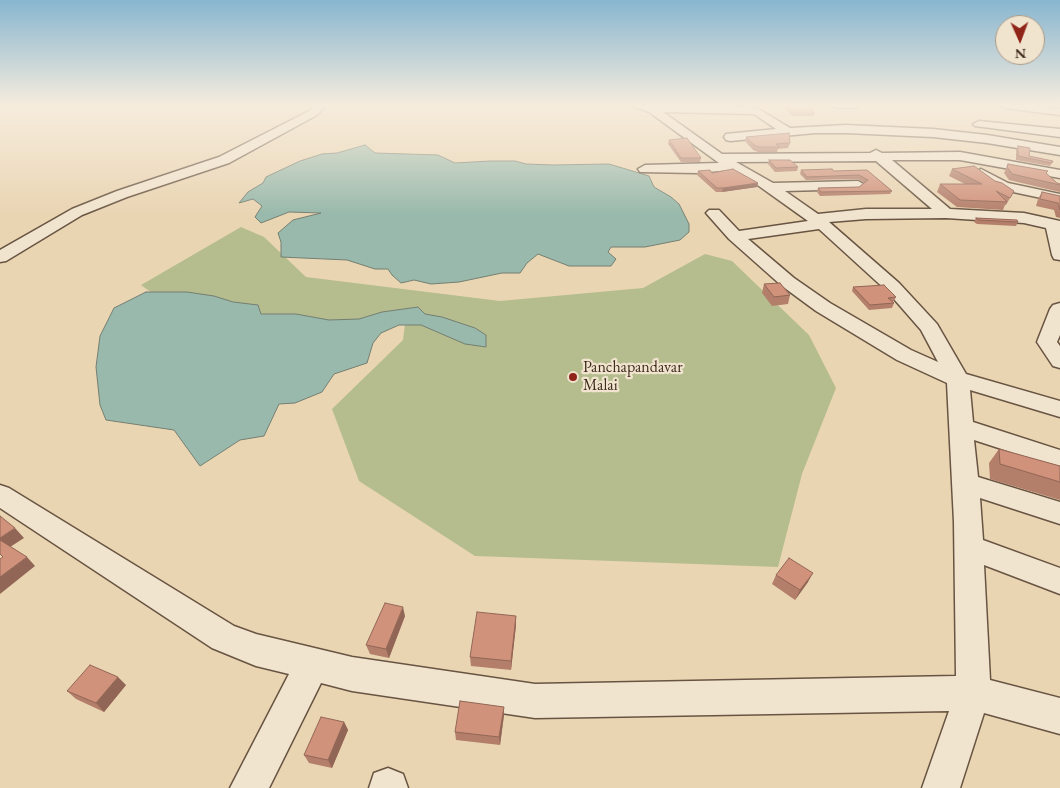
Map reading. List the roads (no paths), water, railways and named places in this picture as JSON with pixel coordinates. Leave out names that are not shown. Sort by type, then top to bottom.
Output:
[{"type":"street","points":[[0,256],[77,212],[122,194],[224,160],[259,142]]},
{"type":"street","points":[[698,142],[727,162],[771,187],[819,221],[893,287],[930,328],[958,379],[965,483],[973,693],[942,788]]},
{"type":"street","points":[[861,142],[946,213]]},
{"type":"street","points":[[1004,142],[1060,151]]},
{"type":"street","points":[[645,169],[697,169],[727,162],[960,156],[1060,174]]},
{"type":"street","points":[[960,156],[998,184],[1060,198]]},
{"type":"street","points":[[771,187],[858,185]]},
{"type":"street","points":[[714,213],[735,236],[788,282],[823,307],[904,355],[958,379],[1060,410]]},
{"type":"street","points":[[735,236],[866,214],[946,213],[1024,218],[1056,225],[1060,255]]},
{"type":"street","points":[[1060,309],[1047,342],[1060,361]]},
{"type":"street","points":[[962,427],[1060,458]]},
{"type":"street","points":[[965,483],[1060,513]]},
{"type":"street","points":[[0,495],[223,637],[256,650],[352,674],[535,701],[973,693],[1060,716]]},
{"type":"street","points":[[968,547],[1060,581]]},
{"type":"street","points":[[249,788],[313,664]]},
{"type":"place","name":"Panchapandavar Malai","points":[[573,377]]}]
